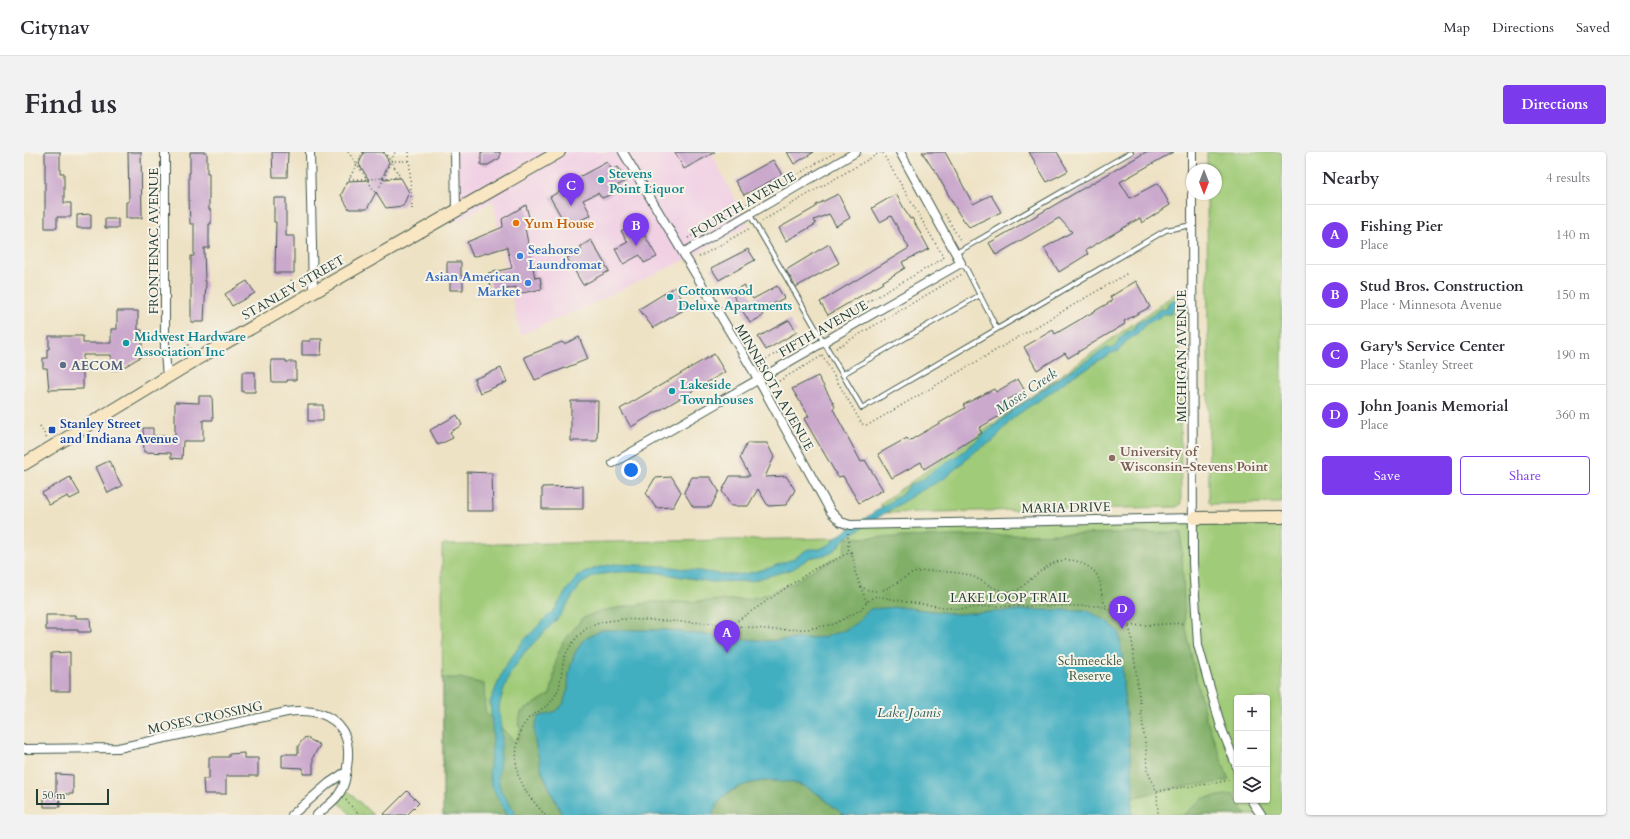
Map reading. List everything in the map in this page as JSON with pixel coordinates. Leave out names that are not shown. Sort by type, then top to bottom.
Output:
[{"type":"street","name":"FRONTENAC AVENUE","points":[[165,152],[165,353],[167,377]]},
{"type":"street","points":[[310,152],[313,292]]},
{"type":"street","points":[[455,152],[456,211]]},
{"type":"street","name":"STANLEY STREET","points":[[24,464],[167,377],[559,152]]},
{"type":"street","name":"MINNESOTA AVENUE","points":[[623,152],[758,379],[831,512],[836,519],[850,525]]},
{"type":"street","name":"FOURTH AVENUE","points":[[683,253],[856,152]]},
{"type":"street","points":[[900,152],[961,262]]},
{"type":"street","points":[[1192,152],[1192,164]]},
{"type":"street","name":"MICHIGAN AVENUE","points":[[1192,200],[1194,563],[1198,644],[1221,727],[1234,760]]},
{"type":"street","name":"FIFTH AVENUE","points":[[613,463],[961,262]]},
{"type":"street","name":"MARIA DRIVE","points":[[850,525],[1282,517]]},
{"type":"street","name":"MOSES CROSSING","points":[[24,749],[118,748],[287,712],[313,711],[327,716],[336,723],[343,731],[348,748],[347,771],[344,785],[340,793],[317,815]]},
{"type":"street","points":[[292,815],[329,782],[347,771]]},
{"type":"street","points":[[1254,803],[1261,815]]},
{"type":"lane","points":[[956,253],[1131,152]]},
{"type":"lane","points":[[750,215],[862,408],[1166,230],[1192,225]]},
{"type":"lane","points":[[961,262],[968,272],[997,329]]},
{"type":"lane","points":[[843,374],[980,295]]},
{"type":"path","points":[[348,152],[376,194],[395,152]]},
{"type":"path","points":[[363,152],[349,180],[400,177],[384,152]]},
{"type":"path","points":[[409,152],[412,210]]},
{"type":"path","points":[[688,238],[836,152]]},
{"type":"path","points":[[699,257],[882,152],[944,258],[818,331],[759,363]]},
{"type":"path","points":[[390,161],[409,161]]},
{"type":"path","points":[[772,385],[968,272]]},
{"type":"path","points":[[822,355],[862,424],[868,425],[1128,273]]},
{"type":"path","points":[[40,426],[52,447]]},
{"type":"path","points":[[850,525],[847,538],[848,549],[851,552],[860,586],[867,603]]},
{"type":"path","points":[[731,625],[814,569],[851,552]]},
{"type":"path","points":[[860,586],[869,590],[881,590],[893,586],[916,573],[936,571],[969,576],[999,590],[1013,592],[1018,590],[1045,568],[1059,560],[1074,560],[1084,564],[1096,573],[1099,579],[1101,598],[1117,618],[1125,620],[1131,633],[1138,678],[1147,770],[1157,792],[1158,815]]},
{"type":"path","name":"LAKE LOOP TRAIL","points":[[545,815],[528,795],[518,775],[516,761],[517,743],[521,729],[530,718],[549,704],[559,688],[564,658],[578,637],[587,628],[602,622],[622,618],[731,625],[775,630],[822,627],[834,624],[854,614],[877,596],[906,602],[960,609],[993,606],[1091,605],[1107,607]]},
{"type":"path","points":[[1129,626],[1185,623]]},
{"type":"path","points":[[1157,792],[1178,787],[1229,780]]},
{"type":"path","points":[[340,793],[358,815]]},
{"type":"shaded area","points":[[455,152],[711,152],[748,226],[681,262],[520,335],[493,201],[456,222]]},
{"type":"green space","points":[[1207,152],[1282,152],[1282,503],[1211,504],[1209,501],[1207,200],[1222,200],[1222,164],[1207,164]]},
{"type":"green space","points":[[1179,291],[1180,505],[1176,507],[883,513],[880,504]]},
{"type":"green space","name":"Schmeeckle Reserve","points":[[1282,517],[1282,815],[443,815],[442,545],[847,538],[850,525]]},
{"type":"green space","points":[[1181,532],[1185,623],[1205,715],[1229,780],[1178,787],[1132,798],[1133,783],[1123,686],[1122,655],[1029,610],[956,614],[899,607],[871,609],[858,622],[845,630],[824,637],[768,641],[665,630],[602,630],[583,640],[574,655],[569,673],[568,689],[563,705],[554,712],[538,717],[542,772],[562,815],[443,815],[443,678],[460,678],[484,684],[485,711],[516,743],[521,729],[518,725],[521,712],[550,694],[556,659],[563,642],[583,618],[600,611],[653,602],[748,599],[761,596],[793,583],[814,569],[843,555],[847,538]]},
{"type":"green space","points":[[757,781],[786,781],[810,788],[844,815],[714,815],[713,813],[722,797],[739,787]]},
{"type":"green space","points":[[346,789],[373,815],[351,815],[337,800]]},
{"type":"green space","points":[[1234,794],[1234,803],[1239,803],[1246,815],[1183,815],[1204,798]]},
{"type":"water","points":[[1179,297],[1179,302],[1174,306],[1171,314],[1163,314],[1157,319],[1146,324],[1139,333],[1126,342],[1119,351],[1111,353],[1087,369],[1075,374],[1049,394],[1013,418],[993,441],[977,450],[945,478],[917,493],[844,539],[830,554],[809,558],[793,569],[751,581],[711,582],[654,572],[618,572],[596,575],[581,584],[559,617],[524,653],[510,674],[502,695],[499,707],[502,738],[498,777],[501,791],[515,812],[515,815],[506,815],[491,784],[489,773],[493,738],[490,702],[504,668],[523,641],[556,608],[566,591],[578,576],[595,568],[614,564],[665,566],[727,575],[745,574],[769,568],[793,559],[808,549],[820,549],[830,544],[838,536],[902,494],[908,486],[923,479],[935,469],[960,454],[1012,411],[1065,374],[1107,348],[1113,348],[1122,336],[1132,330],[1136,324],[1153,315],[1161,308],[1166,310],[1168,303]]},
{"type":"water","name":"Lake Joanis","points":[[899,607],[956,614],[1029,610],[1086,610],[1107,621],[1119,632],[1122,655],[1123,686],[1133,783],[1132,815],[844,815],[810,789],[789,782],[765,781],[742,786],[731,791],[720,800],[713,812],[714,815],[562,815],[542,772],[535,743],[534,730],[538,717],[554,712],[563,705],[568,689],[569,673],[574,655],[583,640],[602,630],[665,630],[768,641],[824,637],[845,630],[858,622],[870,609]]},
{"type":"building","points":[[45,152],[60,152],[60,173],[64,173],[64,203],[71,203],[71,217],[57,217],[57,228],[45,228]]},
{"type":"building","points":[[128,152],[141,152],[142,218],[126,218],[126,202],[129,202]]},
{"type":"building","points":[[190,152],[207,152],[207,173],[209,173],[209,210],[211,210],[211,224],[209,224],[209,248],[204,248],[206,281],[204,322],[191,322],[191,256],[194,256],[194,224],[190,224]]},
{"type":"building","points":[[272,152],[288,152],[287,177],[273,177]]},
{"type":"building","points":[[364,152],[383,152],[389,162],[382,179],[401,178],[409,192],[403,206],[386,208],[376,192],[367,209],[349,209],[341,195],[348,181],[369,180],[359,164]]},
{"type":"building","points":[[481,152],[500,152],[500,158],[488,165],[481,165]]},
{"type":"building","points":[[675,152],[715,152],[684,169]]},
{"type":"building","points":[[787,152],[814,152],[794,164]]},
{"type":"building","points":[[922,152],[945,152],[973,204],[991,195],[1001,212],[969,227],[959,214],[934,169]]},
{"type":"building","points":[[1029,152],[1057,152],[1068,171],[1047,182]]},
{"type":"building","points":[[1146,152],[1173,152],[1120,182],[1130,198],[1158,183],[1170,205],[1142,223],[1140,218],[1086,250],[1088,254],[1059,272],[1044,248],[1072,232],[1059,218],[996,255],[989,243]]},
{"type":"building","points":[[773,160],[782,175],[744,195],[735,181]]},
{"type":"building","points":[[607,162],[612,170],[617,167],[626,181],[611,189],[612,194],[602,198],[598,193],[583,200],[591,215],[567,227],[550,197],[578,180],[577,178]]},
{"type":"building","points":[[838,194],[850,218],[836,226],[829,214],[814,220],[816,224],[786,241],[779,228],[816,207],[816,205]]},
{"type":"building","points":[[896,194],[910,219],[912,218],[929,249],[902,262],[905,268],[882,282],[883,283],[828,315],[820,302],[909,248],[891,216],[880,222],[872,208]]},
{"type":"building","points":[[274,198],[286,198],[286,236],[294,236],[294,273],[275,273],[276,222],[274,222]]},
{"type":"building","points":[[526,205],[531,226],[525,228],[535,278],[540,277],[542,289],[517,294],[516,287],[492,292],[488,273],[512,268],[507,247],[473,257],[467,242],[503,227],[502,219]]},
{"type":"building","points":[[91,214],[91,228],[77,228],[77,215]]},
{"type":"building","points":[[105,219],[118,219],[118,228],[105,228]]},
{"type":"building","points":[[637,222],[657,257],[644,263],[640,255],[623,264],[615,249],[628,242],[621,231]]},
{"type":"building","points":[[591,240],[609,271],[583,285],[567,258],[582,250],[580,247]]},
{"type":"building","points":[[829,244],[839,263],[796,287],[786,270]]},
{"type":"building","points":[[748,249],[755,260],[719,280],[711,268]]},
{"type":"building","points":[[447,262],[461,262],[463,290],[450,290],[450,277],[447,278]]},
{"type":"building","points":[[247,281],[255,293],[232,306],[225,294]]},
{"type":"building","points":[[1136,281],[1150,307],[1124,321],[1125,324],[1068,358],[1065,353],[1037,370],[1024,347],[1053,330],[1055,334],[1112,301],[1110,297]]},
{"type":"building","points":[[744,285],[753,299],[777,286],[784,298],[760,311],[763,316],[750,323],[731,292]]},
{"type":"building","name":"Cottonwood Deluxe Apartments","points":[[675,287],[687,308],[653,328],[639,309]]},
{"type":"building","points":[[117,311],[138,311],[138,330],[142,330],[142,356],[119,370],[111,370],[111,355],[83,355],[83,389],[49,390],[47,368],[43,368],[43,358],[47,358],[49,336],[83,336],[83,343],[111,343],[111,329],[117,329]]},
{"type":"building","points":[[789,320],[797,332],[766,350],[758,337]]},
{"type":"building","points":[[579,337],[588,359],[535,380],[524,357],[562,342],[564,344]]},
{"type":"building","points":[[310,339],[322,339],[321,355],[302,355],[302,341],[310,341]]},
{"type":"building","name":"Lakeside Townhouses","points":[[714,354],[725,372],[631,427],[620,409]]},
{"type":"building","points":[[271,360],[296,362],[296,380],[287,380],[287,382],[272,382]]},
{"type":"building","points":[[501,368],[507,382],[480,393],[474,379]]},
{"type":"building","points":[[242,372],[255,372],[255,392],[242,392]]},
{"type":"building","points":[[818,376],[835,406],[833,409],[861,462],[865,460],[883,490],[859,503],[843,476],[838,477],[804,419],[809,416],[792,389]]},
{"type":"building","points":[[1018,379],[1025,391],[1001,403],[1006,412],[979,428],[982,433],[924,469],[921,462],[892,478],[878,454],[907,438],[909,441],[965,408],[963,405],[994,389],[996,392]]},
{"type":"building","points":[[199,396],[212,396],[213,420],[203,420],[203,441],[183,441],[182,459],[171,458],[171,453],[144,452],[143,428],[153,428],[153,436],[175,436],[175,402],[199,403]]},
{"type":"building","points":[[571,401],[598,401],[597,441],[571,441]]},
{"type":"building","points":[[308,405],[323,405],[323,421],[308,421]]},
{"type":"building","points":[[457,415],[462,425],[450,432],[453,438],[438,445],[430,430]]},
{"type":"building","points":[[747,443],[767,443],[774,457],[765,477],[786,476],[795,490],[786,505],[768,506],[758,489],[748,506],[731,506],[722,491],[730,476],[750,476],[740,458]]},
{"type":"building","points":[[109,461],[122,486],[108,493],[96,467]]},
{"type":"building","points":[[467,472],[492,473],[493,511],[467,511]]},
{"type":"building","points":[[70,477],[80,494],[70,499],[68,496],[49,505],[42,493]]},
{"type":"building","points":[[672,477],[681,492],[673,507],[656,508],[646,493],[655,478]]},
{"type":"building","points":[[692,477],[710,477],[719,491],[711,507],[693,507],[684,492]]},
{"type":"building","points":[[583,486],[583,509],[542,509],[542,487]]},
{"type":"building","points":[[46,615],[76,615],[76,618],[90,618],[91,632],[78,632],[78,630],[46,630]]},
{"type":"building","points":[[70,652],[70,691],[51,691],[51,653]]},
{"type":"building","points":[[305,737],[320,745],[313,757],[313,774],[303,774],[303,768],[282,767],[282,754],[298,754],[298,746]]},
{"type":"building","points":[[244,753],[244,758],[258,758],[258,776],[226,776],[226,794],[204,794],[203,779],[209,779],[209,757],[229,757],[229,754]]},
{"type":"building","points":[[56,774],[73,775],[73,794],[56,794]]},
{"type":"building","points":[[407,791],[419,803],[407,815],[383,815]]},
{"type":"building","points":[[44,795],[59,795],[60,807],[44,807]]},
{"type":"place","name":"Stevens Point Liquor","points":[[601,180]]},
{"type":"place","name":"Gary's Service Center","points":[[571,206]]},
{"type":"place","name":"Yum House","points":[[516,223]]},
{"type":"place","name":"Stud Bros. Construction","points":[[636,246]]},
{"type":"place","name":"Seahorse Laundromat","points":[[520,256]]},
{"type":"place","name":"Asian American Market","points":[[528,283]]},
{"type":"place","name":"Cottonwood Deluxe Apartments","points":[[670,297]]},
{"type":"place","name":"Midwest Hardware Association Inc","points":[[126,343]]},
{"type":"place","name":"AECOM","points":[[63,365]]},
{"type":"place","name":"Lakeside Townhouses","points":[[672,391]]},
{"type":"place","name":"Stanley Street and Indiana Avenue","points":[[52,430]]},
{"type":"place","name":"University of Wisconsin–Stevens Point","points":[[1112,458]]},
{"type":"place","name":"John Joanis Memorial","points":[[1122,629]]},
{"type":"place","name":"Fishing Pier","points":[[727,653]]},
{"type":"water label","name":"Moses Creek","points":[[1026,391]]}]
